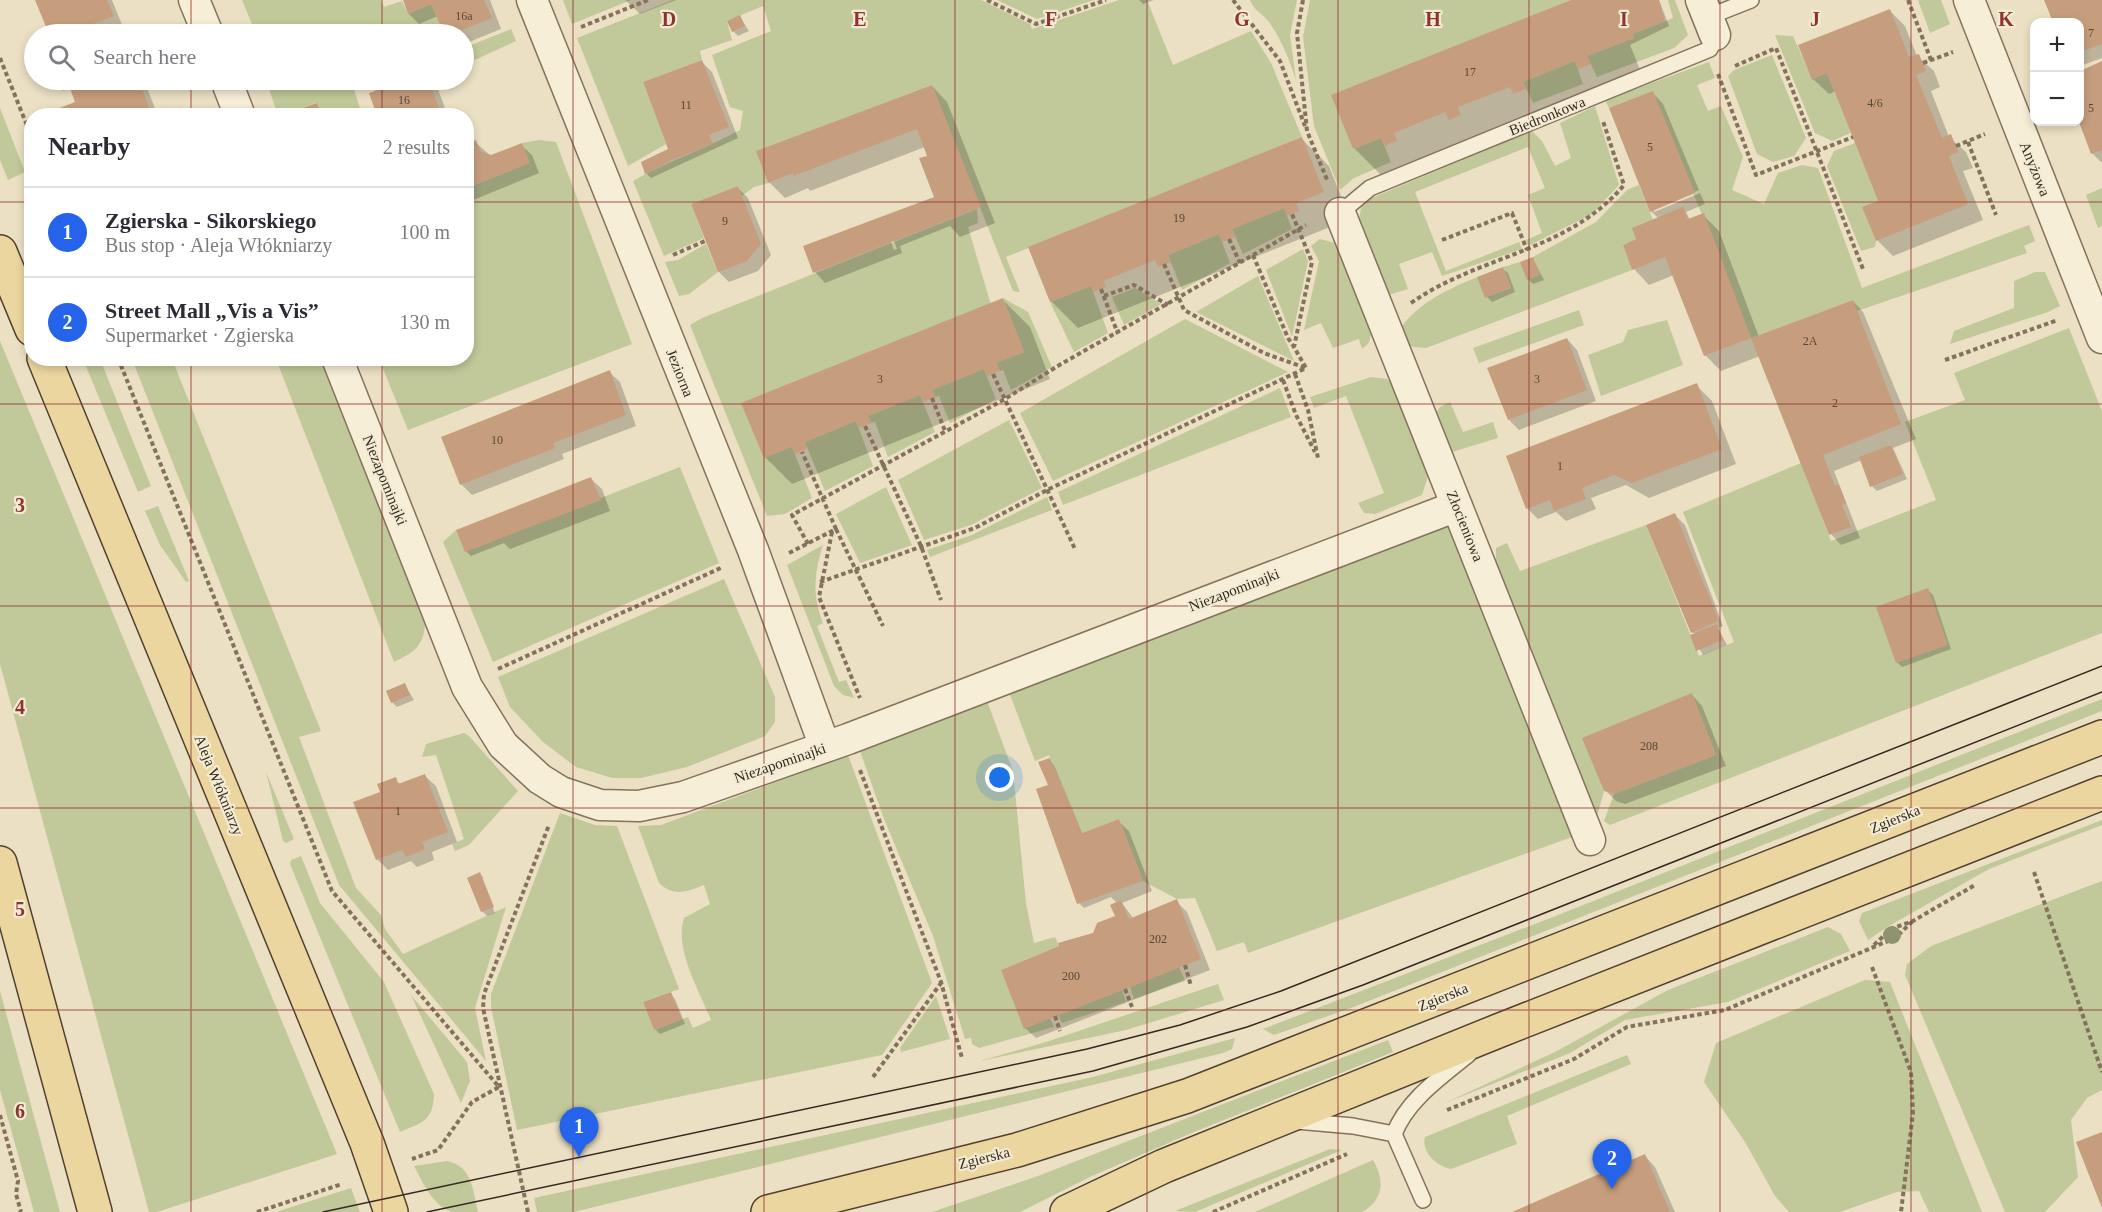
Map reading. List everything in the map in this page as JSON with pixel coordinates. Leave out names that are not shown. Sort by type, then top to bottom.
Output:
[{"type":"main road","points":[[0,252],[24,310]]},
{"type":"main road","name":"Aleja Włókniarzy","points":[[47,366],[367,1143],[391,1212]]},
{"type":"main road","name":"Zgierska","points":[[768,1212],[1017,1150],[1187,1096],[2102,737]]},
{"type":"main road","points":[[1067,1212],[1164,1166],[1498,1031],[2102,793]]},
{"type":"main road","points":[[0,863],[95,1212]]},
{"type":"street","points":[[194,0],[204,24]]},
{"type":"street","name":"Jeziorna","points":[[532,0],[753,550],[825,747]]},
{"type":"street","name":"Anyżowa","points":[[1969,0],[2102,338]]},
{"type":"street","points":[[230,90],[237,108]]},
{"type":"street","name":"Złocieniowa","points":[[1338,206],[1590,840]]},
{"type":"street","name":"Niezapominajki","points":[[340,366],[467,687],[503,745],[540,779],[561,792],[600,805],[639,806],[683,797],[825,747],[1457,506]]},
{"type":"lane","name":"Biedronkowa","points":[[1338,206],[1371,188],[1597,96],[1751,0]]},
{"type":"lane","points":[[1394,1134],[1417,1099],[1498,1031]]},
{"type":"lane","points":[[1279,1120],[1353,1126],[1394,1134]]},
{"type":"lane","points":[[1394,1134],[1423,1200]]},
{"type":"path","points":[[577,28],[648,0]]},
{"type":"path","points":[[987,0],[1036,24],[1106,0]]},
{"type":"path","points":[[808,544],[792,515],[1005,399],[1338,206],[1280,61],[1233,0]]},
{"type":"path","points":[[1303,0],[1297,33],[1308,131]]},
{"type":"path","points":[[1908,0],[1931,60]]},
{"type":"path","points":[[1709,25],[1718,73],[1756,175],[1853,137]]},
{"type":"path","points":[[1718,73],[1776,48],[1863,269]]},
{"type":"path","points":[[1923,63],[1960,49]]},
{"type":"path","points":[[0,58],[24,118]]},
{"type":"path","points":[[1436,286],[1527,250],[1591,218],[1624,185],[1614,160],[1597,96]]},
{"type":"path","points":[[1956,146],[1968,142],[1996,215]]},
{"type":"path","points":[[1442,240],[1512,213],[1527,250]]},
{"type":"path","points":[[1292,214],[1312,262],[1294,347]]},
{"type":"path","points":[[1229,239],[1240,262]]},
{"type":"path","points":[[667,258],[705,241]]},
{"type":"path","points":[[1253,255],[1288,338],[1306,368]]},
{"type":"path","points":[[1164,264],[1184,310],[1264,353],[1306,368]]},
{"type":"path","points":[[1104,296],[1134,285],[1168,305]]},
{"type":"path","points":[[1101,289],[1118,334]]},
{"type":"path","points":[[1945,360],[2052,322]]},
{"type":"path","points":[[121,366],[333,891],[499,1087]]},
{"type":"path","points":[[820,582],[975,528],[1049,489],[1306,368]]},
{"type":"path","points":[[993,374],[1049,489],[1075,549]]},
{"type":"path","points":[[1283,380],[1296,415],[1318,458],[1308,410],[1295,375]]},
{"type":"path","points":[[932,398],[945,431]]},
{"type":"path","points":[[865,426],[921,546],[941,600]]},
{"type":"path","points":[[861,700],[819,597],[820,582],[834,530],[883,626]]},
{"type":"path","points":[[489,673],[730,564]]},
{"type":"path","points":[[528,1212],[483,1008],[484,994],[561,792]]},
{"type":"path","points":[[2034,872],[2102,1072]]},
{"type":"path","points":[[1213,1212],[1574,1059],[1627,1027],[1725,1010],[1894,939],[1913,921],[1891,929],[1871,947]]},
{"type":"path","points":[[1185,965],[1191,986]]},
{"type":"path","points":[[1872,967],[1911,1071],[1913,1113],[1901,1212]]},
{"type":"path","points":[[873,1077],[941,982]]},
{"type":"path","points":[[1125,989],[1132,1007]]},
{"type":"path","points":[[1055,1016],[1060,1031]]},
{"type":"path","points":[[954,1025],[962,1058]]},
{"type":"path","points":[[407,1161],[438,1150],[472,1102],[499,1087]]},
{"type":"path","points":[[0,1115],[18,1181],[16,1194],[21,1212]]},
{"type":"path","points":[[257,1212],[351,1182]]},
{"type":"green space","points":[[242,0],[381,0],[384,7],[402,1],[408,14],[431,4],[440,24],[252,24]]},
{"type":"green space","points":[[563,0],[631,0],[572,24]]},
{"type":"green space","points":[[673,0],[981,0],[1030,24],[1032,29],[1119,0],[1147,0],[1173,65],[1251,31],[1271,63],[1302,137],[1006,257],[1020,292],[1013,291],[932,85],[757,151],[768,183],[754,187],[742,196],[738,186],[691,204],[704,238],[664,256],[633,181],[740,130],[743,111],[730,107],[712,55],[771,31],[763,6],[727,21],[732,40],[700,51],[702,60],[643,82],[666,144],[628,166],[577,38]]},
{"type":"green space","points":[[997,0],[1094,0],[1037,19]]},
{"type":"green space","points":[[1250,0],[1297,0],[1290,35],[1296,80],[1278,36]]},
{"type":"green space","points":[[1310,0],[1571,0],[1332,96],[1353,149],[1381,138],[1391,162],[1354,178],[1340,190],[1314,126],[1303,37]]},
{"type":"green space","points":[[1668,0],[1675,0],[1688,35],[1674,48],[1597,77],[1587,56],[1634,38],[1633,34],[1673,18]]},
{"type":"green space","points":[[1918,0],[1941,0],[1950,24],[1930,33]]},
{"type":"green space","points":[[511,29],[516,41],[474,60],[474,44]]},
{"type":"green space","points":[[1775,35],[1793,36],[1812,79],[1827,73],[1851,133],[1832,141],[1815,133]]},
{"type":"green space","points":[[1772,55],[1806,138],[1794,156],[1773,162],[1757,154],[1728,76],[1734,70]]},
{"type":"green space","points":[[1575,61],[1583,84],[1533,103],[1523,82]]},
{"type":"green space","points":[[1709,62],[1715,78],[1697,85],[1708,111],[1721,106],[1743,157],[1732,190],[1764,204],[1778,173],[1802,165],[1818,168],[1862,288],[2029,225],[2035,241],[2024,246],[2027,253],[1857,311],[1853,300],[1751,338],[1653,92],[1609,108],[1605,100]]},
{"type":"green space","points":[[269,90],[354,90],[360,108],[318,108],[316,103],[301,108],[275,108]]},
{"type":"green space","points":[[1595,106],[1619,185],[1592,214],[1528,246],[1526,240],[1542,233],[1528,195],[1545,188],[1528,147],[1415,192],[1446,271],[1519,242],[1522,249],[1442,276],[1432,252],[1399,264],[1408,289],[1385,296],[1359,220],[1361,208],[1367,200],[1532,131],[1542,141],[1555,166],[1571,158],[1560,123]]},
{"type":"green space","points":[[0,108],[24,172],[8,180],[0,160]]},
{"type":"green space","points":[[539,140],[556,142],[632,344],[408,430],[382,366],[474,366],[474,185],[529,163],[522,143]]},
{"type":"green space","points":[[1855,143],[1878,201],[1863,208],[1876,241],[1875,247],[1861,251],[1827,166],[1834,151]]},
{"type":"green space","points":[[1639,185],[1653,220],[1636,239],[1623,245],[1632,270],[1426,348],[1404,346],[1400,329],[1425,304],[1444,292],[1477,277],[1486,297],[1511,288],[1503,267],[1520,262],[1540,275],[1533,257],[1596,222],[1627,190]]},
{"type":"green space","points":[[2102,188],[2102,226],[2098,228],[2086,195]]},
{"type":"green space","points":[[1284,208],[1292,229],[1243,254],[1232,229]]},
{"type":"green space","points":[[977,209],[978,223],[968,227],[991,305],[792,447],[812,498],[785,514],[767,516],[690,325],[702,318]]},
{"type":"green space","points":[[1219,234],[1230,263],[1182,290],[1168,255]]},
{"type":"green space","points":[[1320,239],[1335,243],[1346,252],[1373,326],[1369,343],[1362,349],[1359,339],[1333,348],[1321,323],[1304,330],[1319,261],[1311,246]]},
{"type":"green space","points":[[706,244],[718,272],[689,294],[679,296],[665,262],[678,260]]},
{"type":"green space","points":[[1303,249],[1308,261],[1292,337],[1266,270]]},
{"type":"green space","points":[[2035,272],[2045,272],[2060,306],[1950,344],[1954,331],[2014,308],[2014,281]]},
{"type":"green space","points":[[1258,276],[1294,361],[1196,312]]},
{"type":"green space","points":[[1091,286],[1108,333],[1074,352],[1050,302]]},
{"type":"green space","points":[[1135,288],[1161,304],[1124,325],[1112,297]]},
{"type":"green space","points":[[1003,298],[1028,312],[1052,367],[1011,390],[1003,370],[1000,371],[996,363],[1024,352]]},
{"type":"green space","points":[[1579,310],[1584,325],[1479,363],[1473,348]]},
{"type":"green space","points":[[1185,319],[1288,372],[1053,481],[1020,413]]},
{"type":"green space","points":[[1667,320],[1683,365],[1601,396],[1588,355],[1623,342],[1628,330]]},
{"type":"green space","points":[[2069,328],[2102,411],[2102,633],[1610,825],[1604,821],[1614,794],[1716,755],[1692,694],[1583,738],[1604,791],[1596,820],[1496,578],[1496,548],[1507,543],[1520,571],[1646,525],[1699,656],[1734,642],[1683,512],[1801,463],[1831,541],[1936,500],[1905,422],[1965,400],[1954,373]]},
{"type":"green space","points":[[0,341],[337,1154],[157,1212],[149,1212],[0,664]]},
{"type":"green space","points":[[86,366],[103,366],[151,486],[138,492]]},
{"type":"green space","points":[[135,366],[175,366],[321,731],[299,737],[356,888],[381,915],[385,929],[403,954],[506,907],[475,1008],[486,1061],[339,885]]},
{"type":"green space","points":[[279,366],[324,366],[425,624],[422,638],[416,648],[394,662]]},
{"type":"green space","points":[[984,369],[996,399],[950,423],[939,396],[936,397],[932,390]]},
{"type":"green space","points":[[1371,377],[1387,379],[1400,389],[1430,470],[1422,495],[1375,514],[1364,513],[1358,503],[1384,493],[1346,396],[1314,408],[1310,397]]},
{"type":"green space","points":[[1280,388],[1291,417],[1063,505],[1058,492]]},
{"type":"green space","points":[[920,395],[935,432],[888,457],[875,422],[871,423],[868,416]]},
{"type":"green space","points":[[1450,402],[1463,432],[1493,422],[1498,438],[1449,453],[1434,415],[1440,407]]},
{"type":"green space","points":[[1009,420],[1042,488],[971,525],[924,540],[898,480]]},
{"type":"green space","points":[[856,421],[873,466],[825,491],[805,442]]},
{"type":"green space","points":[[680,467],[719,563],[493,662],[443,542],[456,530],[465,551]]},
{"type":"green space","points":[[886,487],[912,545],[860,563],[836,514]]},
{"type":"green space","points":[[1047,497],[1052,510],[930,557],[927,550],[972,535]]},
{"type":"green space","points":[[158,506],[189,581],[186,582],[160,545],[145,511]]},
{"type":"green space","points":[[1446,526],[1454,531],[1575,836],[1248,953],[1244,942],[1217,951],[1195,898],[1177,899],[1143,881],[1119,819],[1082,833],[1049,755],[1035,761],[1009,692]]},
{"type":"green space","points":[[823,545],[818,565],[816,594],[823,623],[817,626],[839,682],[846,680],[854,698],[843,695],[834,686],[787,565]]},
{"type":"green space","points":[[724,579],[775,697],[775,722],[765,736],[687,767],[641,778],[612,778],[576,767],[543,742],[510,707],[498,677]]},
{"type":"green space","points":[[2102,699],[2102,711],[1351,1008],[1274,1035],[1263,1029],[1558,915]]},
{"type":"green space","points":[[987,701],[1013,771],[1026,903],[1034,943],[1055,937],[1059,946],[1001,970],[1050,1018],[1054,1027],[979,1048],[972,1044],[971,1038],[965,1039],[933,936],[884,819],[860,751]]},
{"type":"green space","points":[[464,733],[518,791],[469,845],[455,851],[452,844],[464,839],[436,755],[422,757],[426,744]]},
{"type":"green space","points":[[848,755],[932,983],[882,1055],[517,1130],[491,1007],[491,994],[560,813],[595,825],[617,826],[679,989],[643,1002],[654,1030],[688,1017],[693,1028],[711,1020],[689,969],[682,943],[682,930],[684,918],[710,904],[704,885],[692,890],[675,892],[659,883],[638,826],[661,825]]},
{"type":"green space","points":[[266,772],[294,839],[286,843],[283,841]]},
{"type":"green space","points":[[2102,820],[2102,825],[1989,869],[1868,940],[1859,921],[1862,913]]},
{"type":"green space","points":[[301,856],[320,903],[384,982],[434,1094],[429,1115],[415,1126],[400,1132],[290,864],[291,860]]},
{"type":"green space","points":[[2102,881],[2102,1090],[2087,1098],[2071,1120],[2078,1177],[2045,1212],[2005,1212],[1905,975],[1907,964],[1931,946]]},
{"type":"green space","points":[[1828,927],[1841,934],[1850,951],[1728,1002],[1625,1020],[1570,1053],[1445,1103],[1555,1052],[1668,990]]},
{"type":"green space","points":[[1179,967],[1185,981],[1134,999],[1130,987]]},
{"type":"green space","points":[[1865,980],[1890,982],[1982,1212],[1929,1212],[1919,1191],[1897,1192],[1840,1212],[1789,1212],[1775,1196],[1745,1142],[1704,1082],[1716,1043]]},
{"type":"green space","points":[[1218,984],[1224,1000],[1126,1030],[980,1061],[1046,1042]]},
{"type":"green space","points":[[1122,990],[1126,1002],[1062,1023],[1058,1015]]},
{"type":"green space","points":[[0,991],[60,1212],[34,1212],[0,1090]]},
{"type":"green space","points":[[411,995],[467,1062],[470,1081],[461,1103]]},
{"type":"green space","points":[[936,996],[950,1039],[901,1052],[900,1048]]},
{"type":"green space","points":[[1235,1038],[1232,1049],[1223,1053],[574,1212],[537,1212],[534,1198],[1093,1077]]},
{"type":"green space","points":[[1388,1040],[1393,1052],[1194,1132],[1092,1176],[1020,1212],[932,1212],[1038,1176]]},
{"type":"green space","points":[[1627,1055],[1631,1064],[1507,1116],[1517,1144],[1451,1169],[1431,1158],[1425,1148],[1425,1137]]},
{"type":"green space","points":[[1330,1149],[1342,1150],[1195,1212],[1175,1211]]},
{"type":"green space","points":[[1373,1160],[1381,1182],[1380,1189],[1375,1202],[1362,1212],[1255,1212]]},
{"type":"green space","points":[[447,1161],[462,1168],[470,1180],[478,1212],[454,1212],[440,1206],[430,1194],[414,1166]]},
{"type":"green space","points":[[351,1188],[360,1212],[276,1212]]},
{"type":"building","points":[[35,0],[107,0],[114,16],[94,24],[45,24]]},
{"type":"building","points":[[403,0],[484,0],[492,18],[474,25],[440,24],[431,4],[408,14]]},
{"type":"building","points":[[1571,0],[1659,0],[1665,21],[1633,34],[1634,38],[1587,56],[1591,64],[1578,69],[1575,61],[1523,82],[1526,89],[1513,94],[1510,87],[1458,107],[1461,115],[1449,120],[1445,112],[1394,133],[1397,141],[1385,146],[1381,138],[1353,149],[1331,95]]},
{"type":"building","points":[[2044,0],[2102,0],[2102,44],[2084,51],[2084,18],[2051,18]]},
{"type":"building","points":[[1890,9],[1909,57],[1919,54],[1926,71],[1916,75],[1942,138],[1951,134],[1958,152],[1949,156],[1968,204],[1876,241],[1862,207],[1878,201],[1851,133],[1827,73],[1812,80],[1798,45]]},
{"type":"building","points":[[740,15],[745,26],[732,32],[727,21]]},
{"type":"building","points":[[702,60],[729,127],[709,135],[713,144],[672,160],[645,174],[641,162],[668,149],[643,82]]},
{"type":"building","points":[[2102,61],[2102,150],[2091,154],[2080,126],[2084,126],[2084,69]]},
{"type":"building","points":[[932,85],[981,207],[813,273],[803,246],[934,197],[919,158],[927,156],[917,129],[793,176],[793,173],[768,183],[756,151]]},
{"type":"building","points":[[71,90],[143,90],[149,108],[60,108],[75,102]]},
{"type":"building","points":[[377,90],[432,90],[439,107],[374,108],[369,93]]},
{"type":"building","points":[[1653,91],[1695,193],[1650,212],[1609,108]]},
{"type":"building","points":[[317,103],[319,108],[302,108]]},
{"type":"building","points":[[1302,137],[1324,192],[1296,203],[1299,211],[1287,216],[1284,208],[1232,229],[1235,237],[1222,242],[1219,234],[1168,255],[1171,262],[1158,267],[1155,260],[1103,281],[1106,287],[1093,292],[1091,286],[1050,302],[1028,247]]},
{"type":"building","points":[[476,140],[480,151],[491,155],[522,143],[530,163],[474,185],[474,141]]},
{"type":"building","points":[[738,186],[761,244],[747,261],[718,272],[691,204]]},
{"type":"building","points":[[1683,207],[1688,219],[1704,213],[1751,338],[1704,356],[1665,257],[1632,270],[1623,245],[1636,239],[1632,228]]},
{"type":"building","points":[[1533,257],[1540,275],[1527,280],[1520,262]]},
{"type":"building","points":[[1503,267],[1511,287],[1485,298],[1477,277]]},
{"type":"building","points":[[1003,298],[1024,352],[996,363],[1000,371],[987,376],[984,369],[932,390],[936,397],[923,402],[920,395],[868,416],[871,423],[859,428],[856,421],[805,442],[807,449],[795,454],[792,447],[764,458],[741,403]]},
{"type":"building","points":[[1853,300],[1901,424],[1823,455],[1835,486],[1839,485],[1846,503],[1842,505],[1851,527],[1829,535],[1751,338]]},
{"type":"building","points":[[1567,338],[1587,390],[1508,420],[1487,368]]},
{"type":"building","points":[[610,370],[626,415],[553,443],[555,448],[460,485],[441,437]]},
{"type":"building","points":[[1697,383],[1722,449],[1632,483],[1614,475],[1582,488],[1586,499],[1554,511],[1550,500],[1526,509],[1506,456]]},
{"type":"building","points":[[1891,445],[1903,474],[1870,487],[1859,457]]},
{"type":"building","points":[[591,477],[601,500],[465,552],[456,530]]},
{"type":"building","points":[[1675,513],[1719,621],[1691,633],[1646,525]]},
{"type":"building","points":[[1928,588],[1948,645],[1896,663],[1876,607]]},
{"type":"building","points":[[1717,624],[1723,640],[1696,651],[1690,635]]},
{"type":"building","points":[[405,683],[410,695],[391,703],[386,691]]},
{"type":"building","points":[[1692,693],[1716,755],[1614,794],[1604,791],[1582,738]]},
{"type":"building","points":[[1050,758],[1082,833],[1119,819],[1143,881],[1077,904],[1036,789],[1048,785],[1038,762]]},
{"type":"building","points":[[425,774],[448,832],[422,842],[425,849],[406,857],[402,850],[376,860],[353,802],[380,792],[377,784],[396,777],[398,784]]},
{"type":"building","points":[[480,872],[494,907],[481,912],[467,878]]},
{"type":"building","points":[[1177,899],[1201,959],[1024,1029],[1001,970],[1059,946],[1058,943],[1093,933],[1097,923],[1115,916],[1110,905],[1121,900],[1129,919]]},
{"type":"building","points":[[671,992],[682,1019],[654,1030],[643,1002]]},
{"type":"building","points":[[2102,1132],[2102,1208],[2076,1142]]},
{"type":"building","points":[[1645,1154],[1670,1212],[1512,1212]]},
{"type":"tram line","points":[[323,1212],[1087,1049],[1180,1025],[1281,991],[2102,666]]},
{"type":"tram line","points":[[427,1212],[1093,1071],[1247,1027],[1363,985],[2102,692]]},
{"type":"place","name":"Zgierska - Sikorskiego","points":[[579,1157]]},
{"type":"place","name":"Street Mall „Vis a Vis”","points":[[1612,1189]]}]
